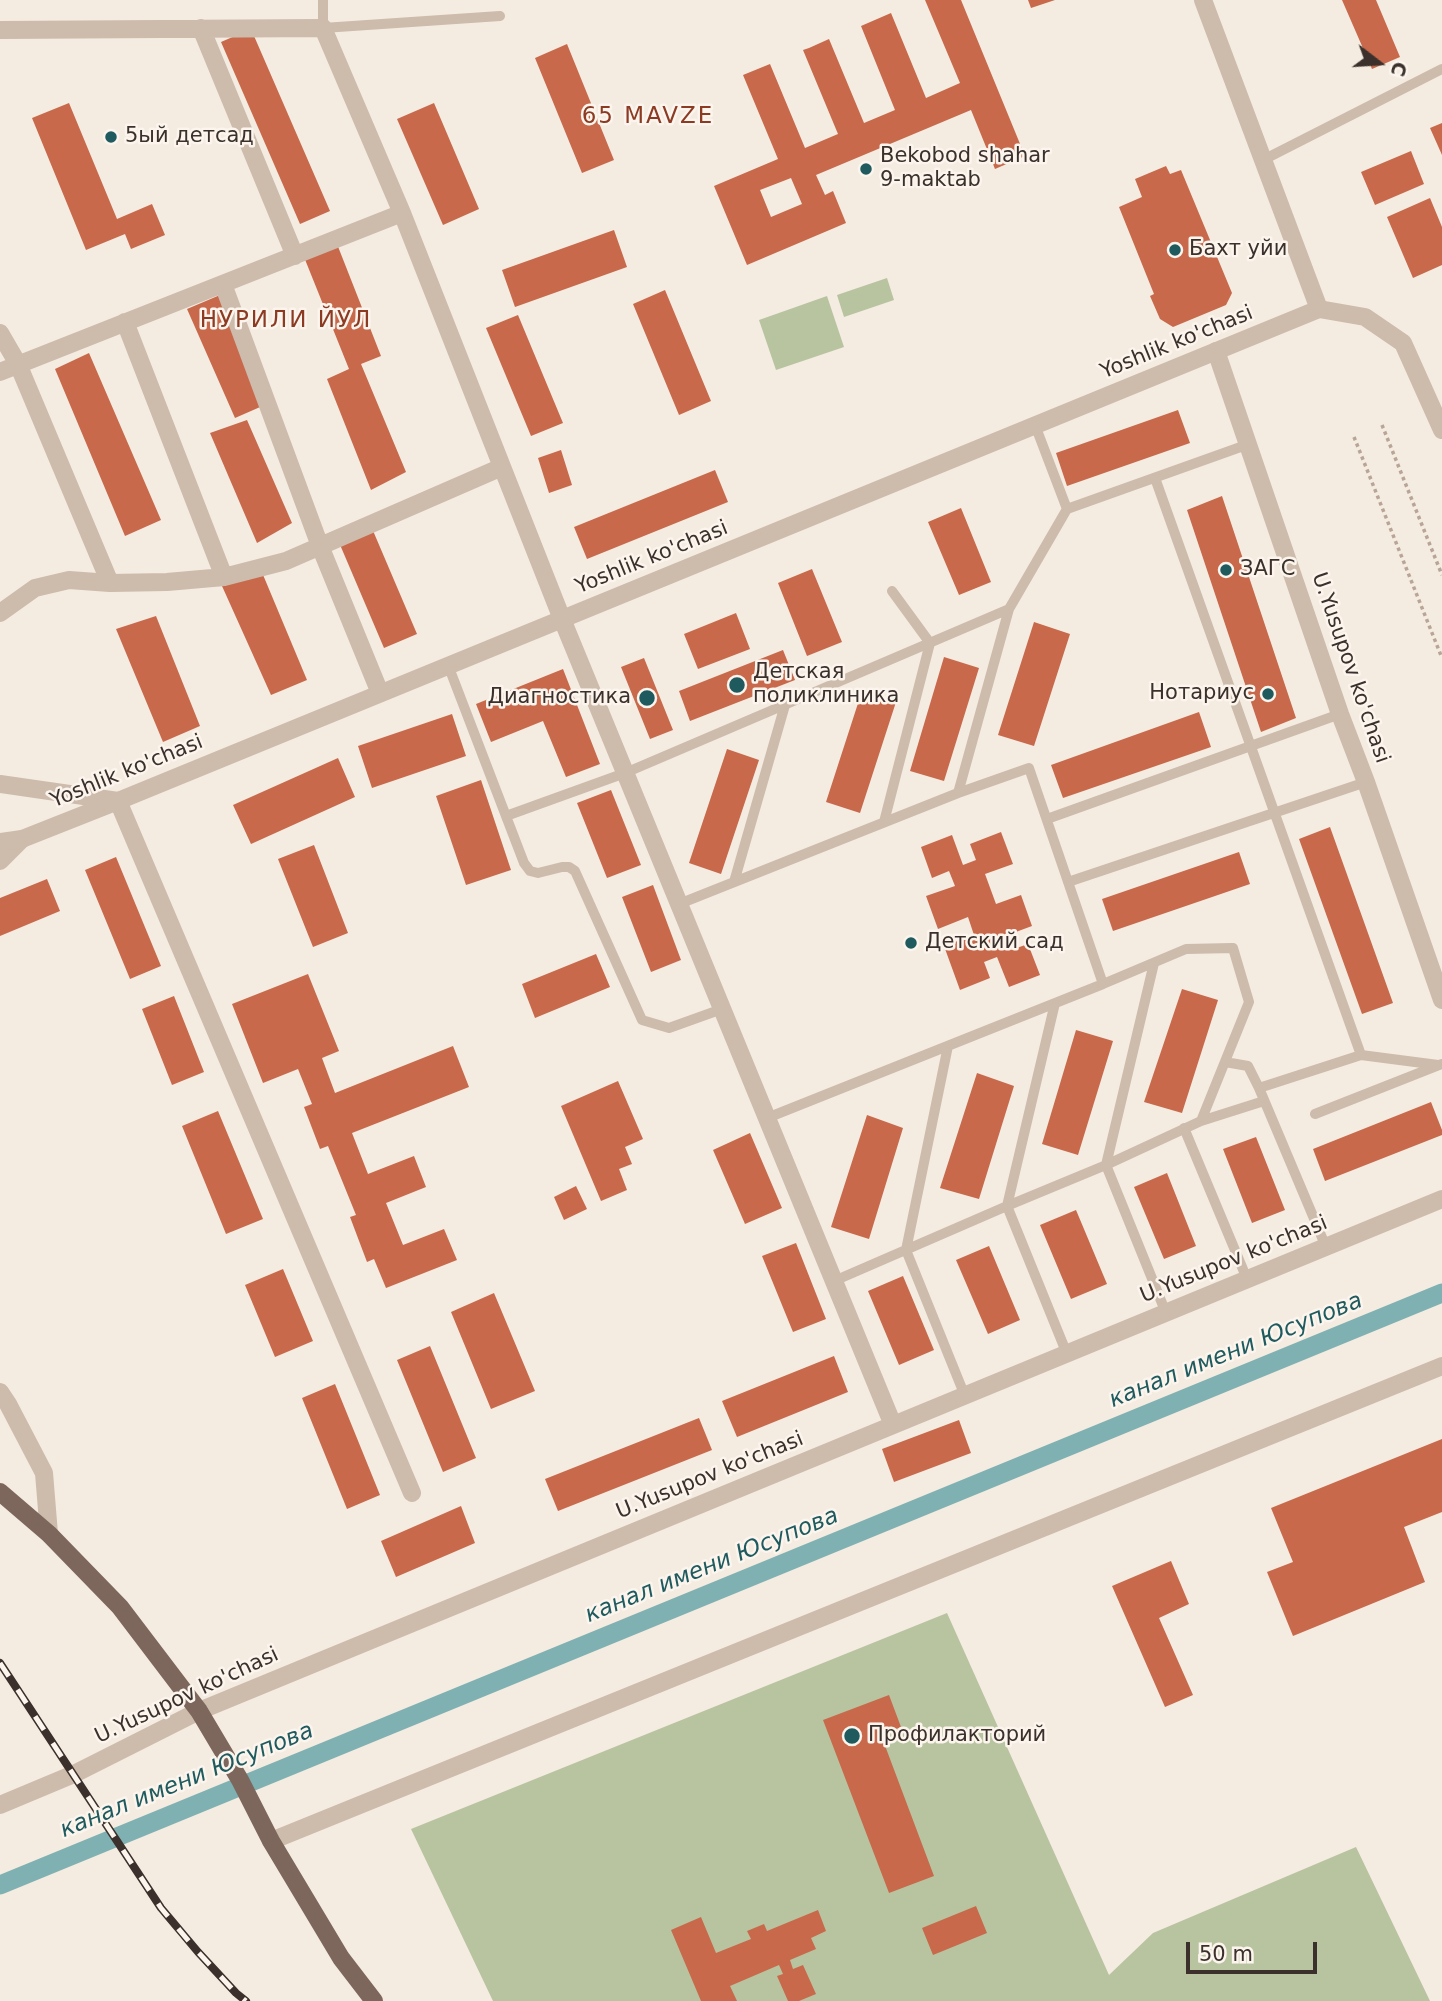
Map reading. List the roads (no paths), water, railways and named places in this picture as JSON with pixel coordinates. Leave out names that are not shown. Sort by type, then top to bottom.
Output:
[{"type":"main road","points":[[0,1492],[49,1534],[120,1607],[199,1711],[341,1958],[374,2001]]},
{"type":"street","points":[[1203,0],[1319,309],[1365,317],[1403,343],[1442,430]]},
{"type":"street","points":[[201,28],[295,256]]},
{"type":"street","points":[[0,30],[323,28],[402,213],[562,619],[893,1425]]},
{"type":"street","points":[[0,372],[402,213]]},
{"type":"street","points":[[223,284],[320,546],[380,693]]},
{"type":"street","name":"Yoshlik ko'chasi","points":[[0,842],[22,839],[1319,309]]},
{"type":"street","points":[[125,322],[224,578]]},
{"type":"street","points":[[0,333],[18,364],[110,583]]},
{"type":"street","name":"U.Yusupov ko'chasi","points":[[1216,351],[1340,714],[1442,1000]]},
{"type":"street","points":[[0,613],[35,588],[69,580],[110,583],[224,578],[286,561],[502,467]]},
{"type":"street","points":[[0,784],[118,800],[412,1493]]},
{"type":"street","points":[[0,861],[22,839]]},
{"type":"street","name":"U.Yusupov ko'chasi","points":[[0,1805],[83,1769],[199,1711],[1442,1199]]},
{"type":"street","points":[[271,1840],[1442,1366]]},
{"type":"street","points":[[0,1392],[44,1473],[49,1534]]},
{"type":"lane","points":[[323,0],[323,28],[500,16]]},
{"type":"lane","points":[[1263,160],[1442,69]]},
{"type":"lane","points":[[1035,425],[1067,509]]},
{"type":"lane","points":[[958,793],[1009,609],[1067,509],[1249,444]]},
{"type":"lane","points":[[1155,478],[1361,1055]]},
{"type":"lane","points":[[892,592],[930,643]]},
{"type":"lane","points":[[506,816],[625,773],[1009,609]]},
{"type":"lane","points":[[884,822],[930,643]]},
{"type":"lane","points":[[448,666],[524,863],[530,871],[538,873],[569,867],[575,871],[642,1020],[669,1028],[722,1009]]},
{"type":"lane","points":[[734,882],[785,705]]},
{"type":"lane","points":[[1046,819],[1340,714]]},
{"type":"lane","points":[[679,904],[958,793],[1029,768],[1103,984]]},
{"type":"lane","points":[[1068,882],[1366,782]]},
{"type":"lane","points":[[767,1118],[1186,949],[1233,948],[1249,1002],[1201,1121]]},
{"type":"lane","points":[[1154,962],[1106,1165],[1166,1313]]},
{"type":"lane","points":[[1055,1003],[1007,1206],[1067,1354]]},
{"type":"lane","points":[[948,1046],[906,1250],[965,1396]]},
{"type":"lane","points":[[1259,1088],[1361,1055],[1441,1065]]},
{"type":"lane","points":[[1225,1062],[1248,1066],[1326,1247]]},
{"type":"lane","points":[[1315,1114],[1441,1065]]},
{"type":"lane","points":[[834,1281],[1106,1165],[1184,1128],[1264,1101]]},
{"type":"lane","points":[[1184,1128],[1247,1279]]},
{"type":"waterway","name":"канал имени Юсупова","points":[[0,1885],[1442,1293]]},
{"type":"railway","points":[[0,1663],[161,1908],[198,1952],[246,2001]]},
{"type":"place","name":"5ый детсад","points":[[111,137]]},
{"type":"place","name":"Bekobod shahar 9-maktab","points":[[866,169]]},
{"type":"place","name":"Бахт уйи","points":[[1175,250]]},
{"type":"place","name":"ЗАГС","points":[[1226,570]]},
{"type":"place","name":"Детская поликлиника","points":[[737,685]]},
{"type":"place","name":"Нотариус","points":[[1268,694]]},
{"type":"place","name":"Диагностика","points":[[647,698]]},
{"type":"place","name":"Детский сад","points":[[911,943]]},
{"type":"place","name":"Профилакторий","points":[[852,1736]]},
{"type":"district","name":"65 MAVZE","points":[[648,117]]},
{"type":"district","name":"НУРИЛИ ЙУЛ","points":[[286,321]]}]
